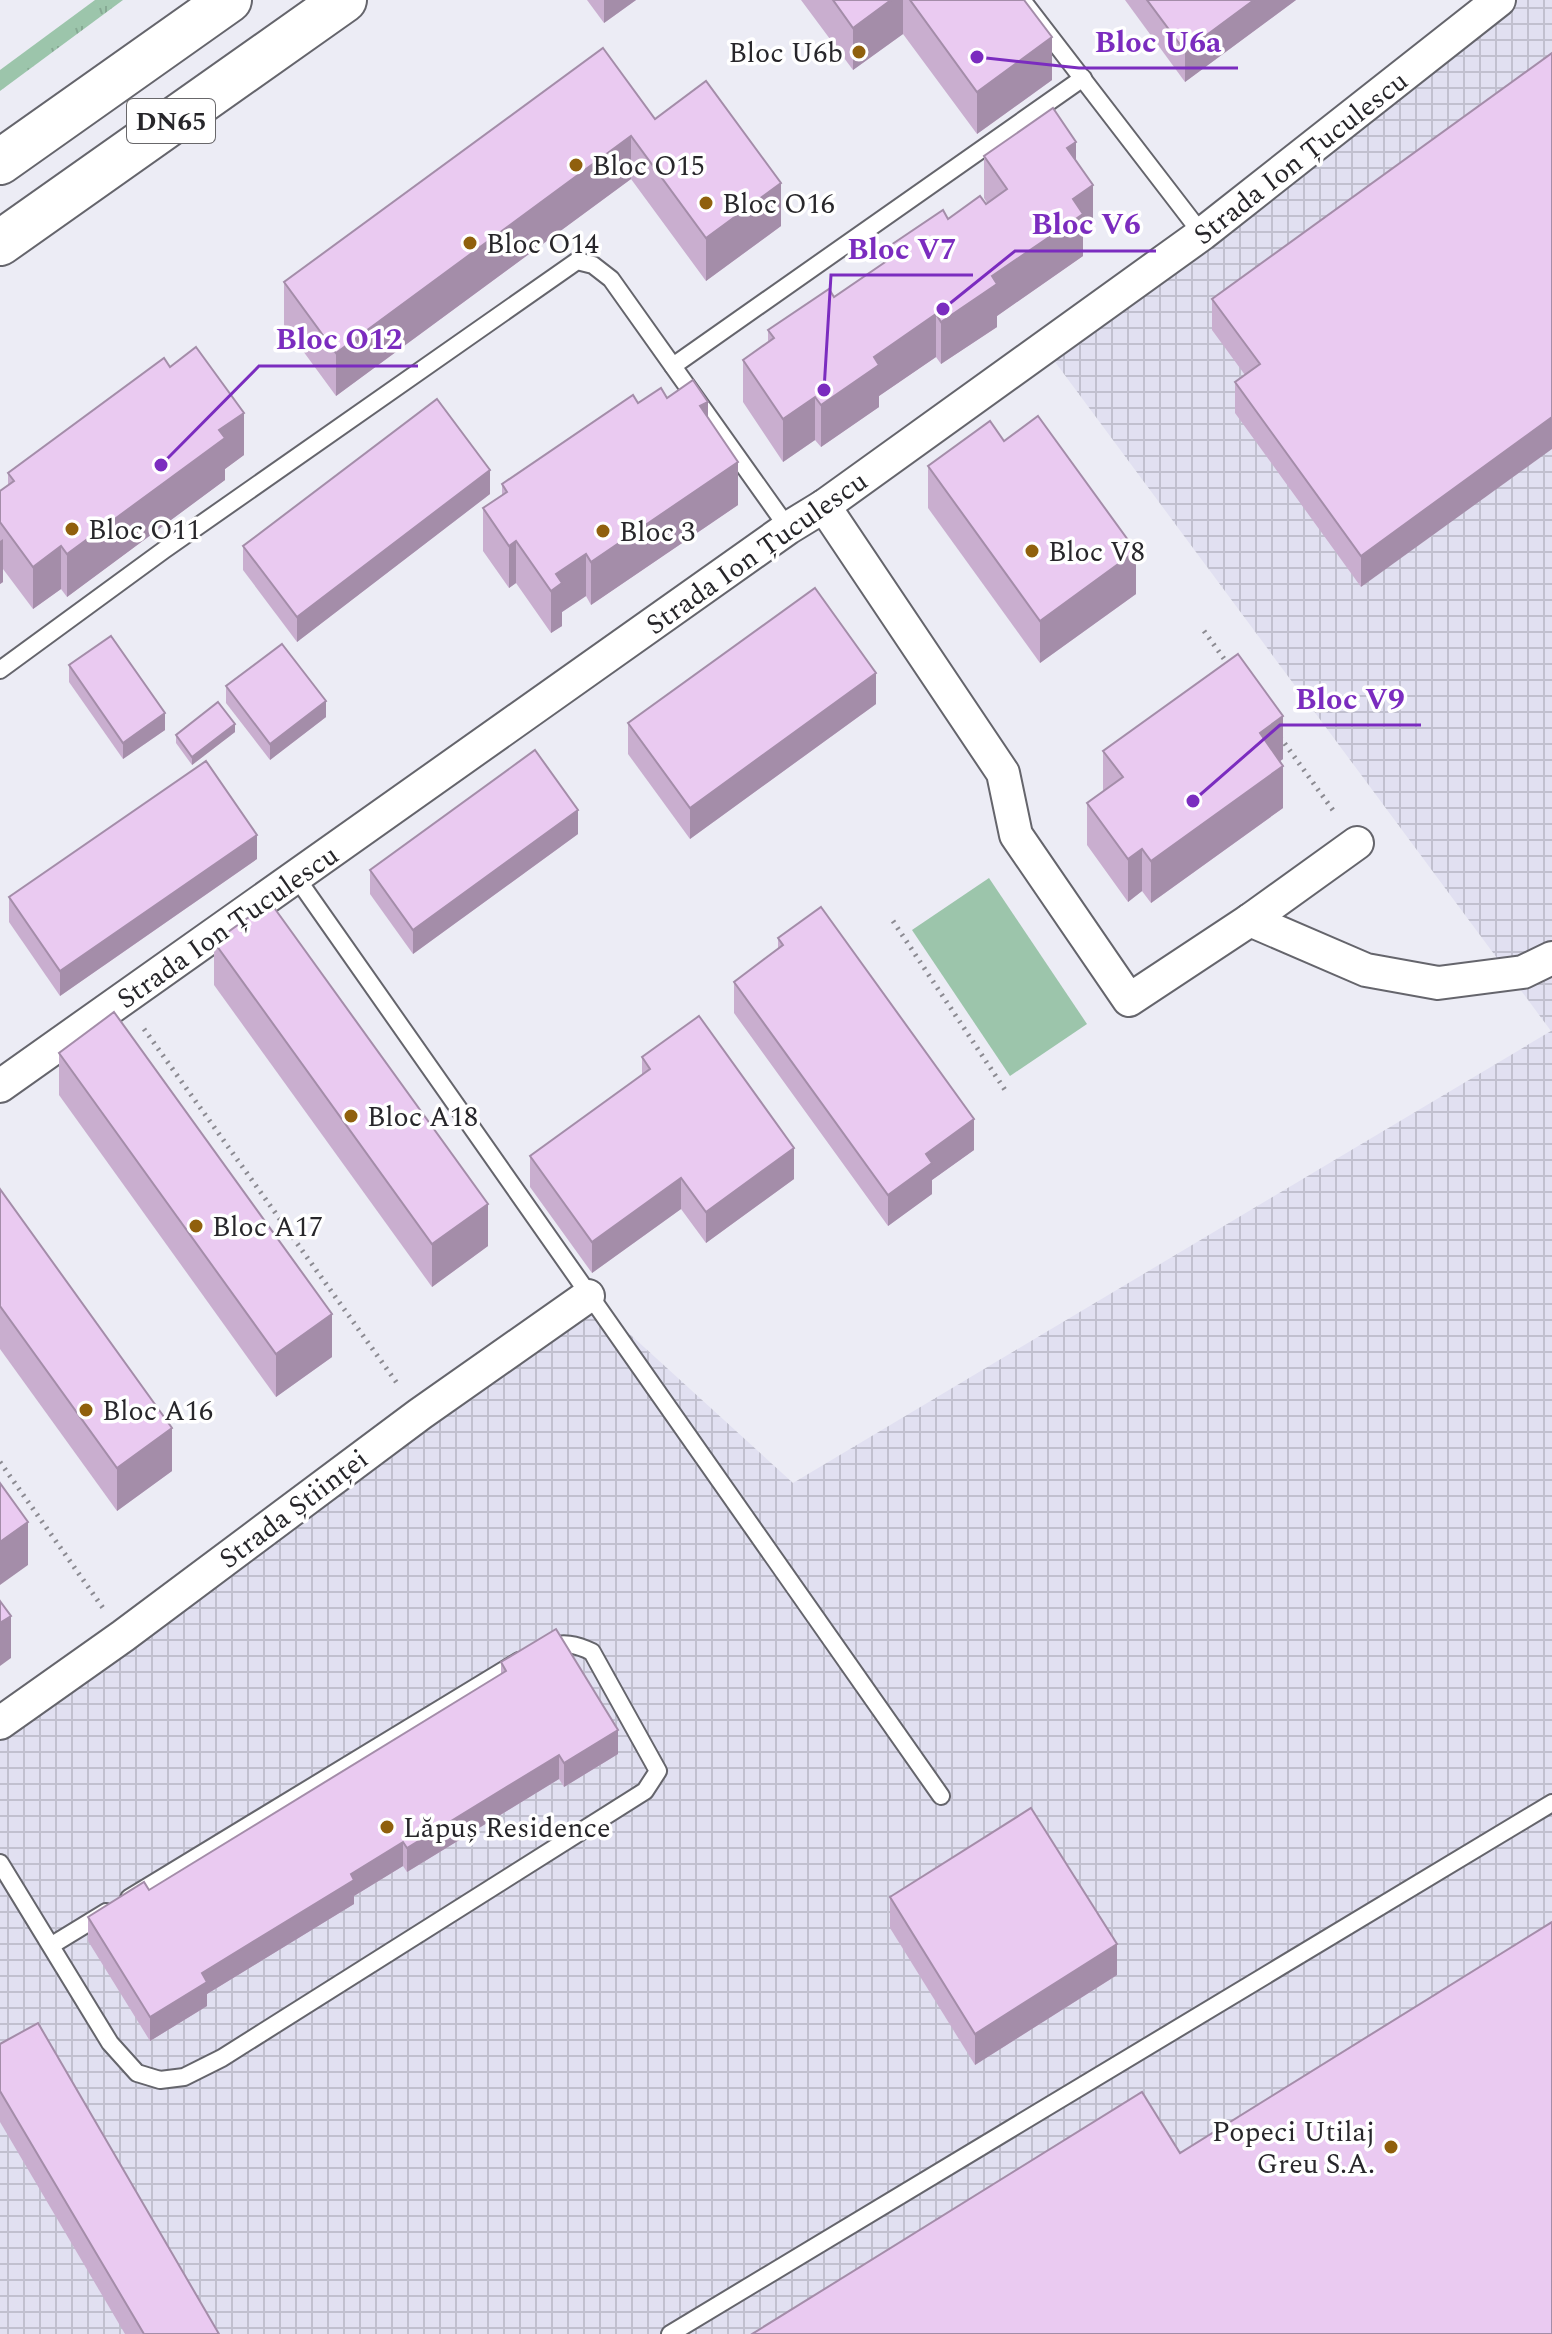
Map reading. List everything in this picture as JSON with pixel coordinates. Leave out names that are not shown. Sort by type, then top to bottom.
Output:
[{"type":"main road","name":"DN65","points":[[0,162],[229,0]]},
{"type":"main road","name":"DN65","points":[[0,243],[344,0]]},
{"type":"street","name":"Strada Ion Țuculescu","points":[[0,1086],[788,528],[824,506],[1202,234],[1499,0]]},
{"type":"street","points":[[824,506],[1003,773],[1016,835],[1129,1000],[1250,920],[1357,843]]},
{"type":"street","points":[[1250,920],[1366,970],[1438,983],[1523,972],[1552,958]]},
{"type":"street","name":"Strada Științei","points":[[0,1723],[123,1636],[420,1414],[588,1296]]},
{"type":"lane","points":[[1022,0],[1202,234]]},
{"type":"lane","points":[[673,366],[1083,78]]},
{"type":"lane","points":[[0,670],[164,550],[577,261],[593,265],[611,279],[788,528]]},
{"type":"lane","points":[[296,877],[941,1796]]},
{"type":"lane","points":[[0,1863],[110,2043],[137,2073],[160,2080],[184,2077],[222,2058],[645,1791],[658,1771],[592,1652],[578,1645],[558,1643],[537,1649],[52,1945]]},
{"type":"lane","points":[[670,2334],[1552,1803]]},
{"type":"path","points":[[1204,631],[1231,668]]},
{"type":"path","points":[[1276,731],[1357,843]]},
{"type":"path","points":[[893,921],[1007,1093]]},
{"type":"path","points":[[123,999],[420,1414]]},
{"type":"path","points":[[0,1462],[123,1636]]},
{"type":"shaded area","points":[[1497,0],[1552,0],[1552,2334],[0,2334],[0,1723],[588,1296],[793,1483],[1551,1031],[1044,347]]},
{"type":"green space","points":[[95,0],[123,0],[0,91],[0,70]]},
{"type":"green space","points":[[989,878],[1087,1024],[1010,1076],[912,930]]},
{"type":"building","points":[[833,0],[891,0],[853,28]]},
{"type":"building","points":[[910,0],[1024,0],[1052,37],[977,92]]},
{"type":"building","points":[[1147,0],[1254,0],[1185,51]]},
{"type":"building","points":[[603,48],[655,119],[706,81],[781,183],[706,238],[631,136],[336,353],[284,282]]},
{"type":"building","points":[[1552,53],[1552,417],[1361,556],[1235,382],[1260,364],[1212,299]]},
{"type":"building","points":[[1053,108],[1076,142],[1067,148],[1093,185],[1073,199],[1083,214],[992,276],[997,284],[941,322],[936,314],[874,357],[879,365],[821,405],[815,397],[783,419],[743,360],[774,338],[768,330],[829,289],[834,297],[894,256],[888,247],[943,210],[948,219],[980,196],[986,204],[1007,189],[984,156]]},
{"type":"building","points":[[196,347],[244,413],[219,430],[225,438],[67,554],[61,546],[33,567],[0,522],[0,491],[14,481],[8,473],[164,358],[170,367]]},
{"type":"building","name":"Bloc 3","points":[[693,380],[708,402],[700,406],[738,462],[591,562],[586,554],[556,574],[562,583],[551,591],[516,541],[509,546],[483,508],[507,492],[502,484],[633,395],[638,403],[661,388],[667,398]]},
{"type":"building","points":[[437,399],[490,470],[297,617],[243,546]]},
{"type":"building","name":"Bloc V8","points":[[1038,416],[1136,551],[1040,621],[928,466],[990,421],[1004,441]]},
{"type":"building","points":[[815,588],[876,673],[690,808],[628,723]]},
{"type":"building","points":[[111,636],[165,713],[123,743],[69,665]]},
{"type":"building","points":[[282,644],[326,701],[270,744],[226,686]]},
{"type":"building","points":[[1238,654],[1283,716],[1260,733],[1283,766],[1151,861],[1142,849],[1128,859],[1087,803],[1123,777],[1103,751]]},
{"type":"building","points":[[218,702],[235,724],[192,757],[176,735]]},
{"type":"building","points":[[535,750],[578,810],[413,930],[370,870]]},
{"type":"building","points":[[206,761],[257,835],[60,971],[9,897]]},
{"type":"building","points":[[270,902],[488,1204],[432,1244],[214,942]]},
{"type":"building","points":[[821,907],[974,1119],[926,1154],[932,1163],[888,1195],[734,982],[783,945],[778,938]]},
{"type":"building","points":[[114,1012],[332,1314],[276,1354],[59,1053]]},
{"type":"building","points":[[699,1016],[794,1148],[706,1212],[681,1178],[592,1242],[530,1156],[650,1069],[642,1057]]},
{"type":"building","points":[[0,1189],[172,1428],[117,1468],[0,1306]]},
{"type":"building","points":[[0,1483],[28,1522],[0,1542]]},
{"type":"building","points":[[0,1601],[11,1616],[0,1623]]},
{"type":"building","name":"Lăpuș Residence","points":[[556,1629],[618,1730],[564,1763],[559,1755],[407,1848],[403,1842],[351,1874],[354,1880],[202,1973],[207,1982],[150,2017],[88,1917],[144,1882],[149,1890],[506,1671],[501,1662]]},
{"type":"building","points":[[1031,1808],[1117,1944],[975,2034],[890,1897]]},
{"type":"building","name":"Popeci Utilaj Greu S.A.","points":[[1552,1922],[1552,2334],[752,2334],[1142,2092],[1180,2153]]},
{"type":"building","points":[[38,2023],[219,2334],[144,2334],[0,2091],[0,2044]]},
{"type":"place","name":"Bloc U6b","points":[[859,52]]},
{"type":"place","name":"Bloc U6a","points":[[977,57]]},
{"type":"place","name":"Bloc O15","points":[[576,165]]},
{"type":"place","name":"Bloc O16","points":[[706,203]]},
{"type":"place","name":"Bloc O14","points":[[470,243]]},
{"type":"place","name":"Bloc V6","points":[[943,309]]},
{"type":"place","name":"Bloc V7","points":[[824,390]]},
{"type":"place","name":"Bloc O12","points":[[161,465]]},
{"type":"place","name":"Bloc O11","points":[[72,529]]},
{"type":"place","name":"Bloc 3","points":[[603,531]]},
{"type":"place","name":"Bloc V8","points":[[1032,551]]},
{"type":"place","name":"Bloc V9","points":[[1193,801]]},
{"type":"place","name":"Bloc A18","points":[[351,1116]]},
{"type":"place","name":"Bloc A17","points":[[196,1226]]},
{"type":"place","name":"Bloc A16","points":[[86,1410]]},
{"type":"place","name":"Lăpuș Residence","points":[[387,1827]]},
{"type":"place","name":"Popeci Utilaj Greu S.A.","points":[[1391,2147]]}]
